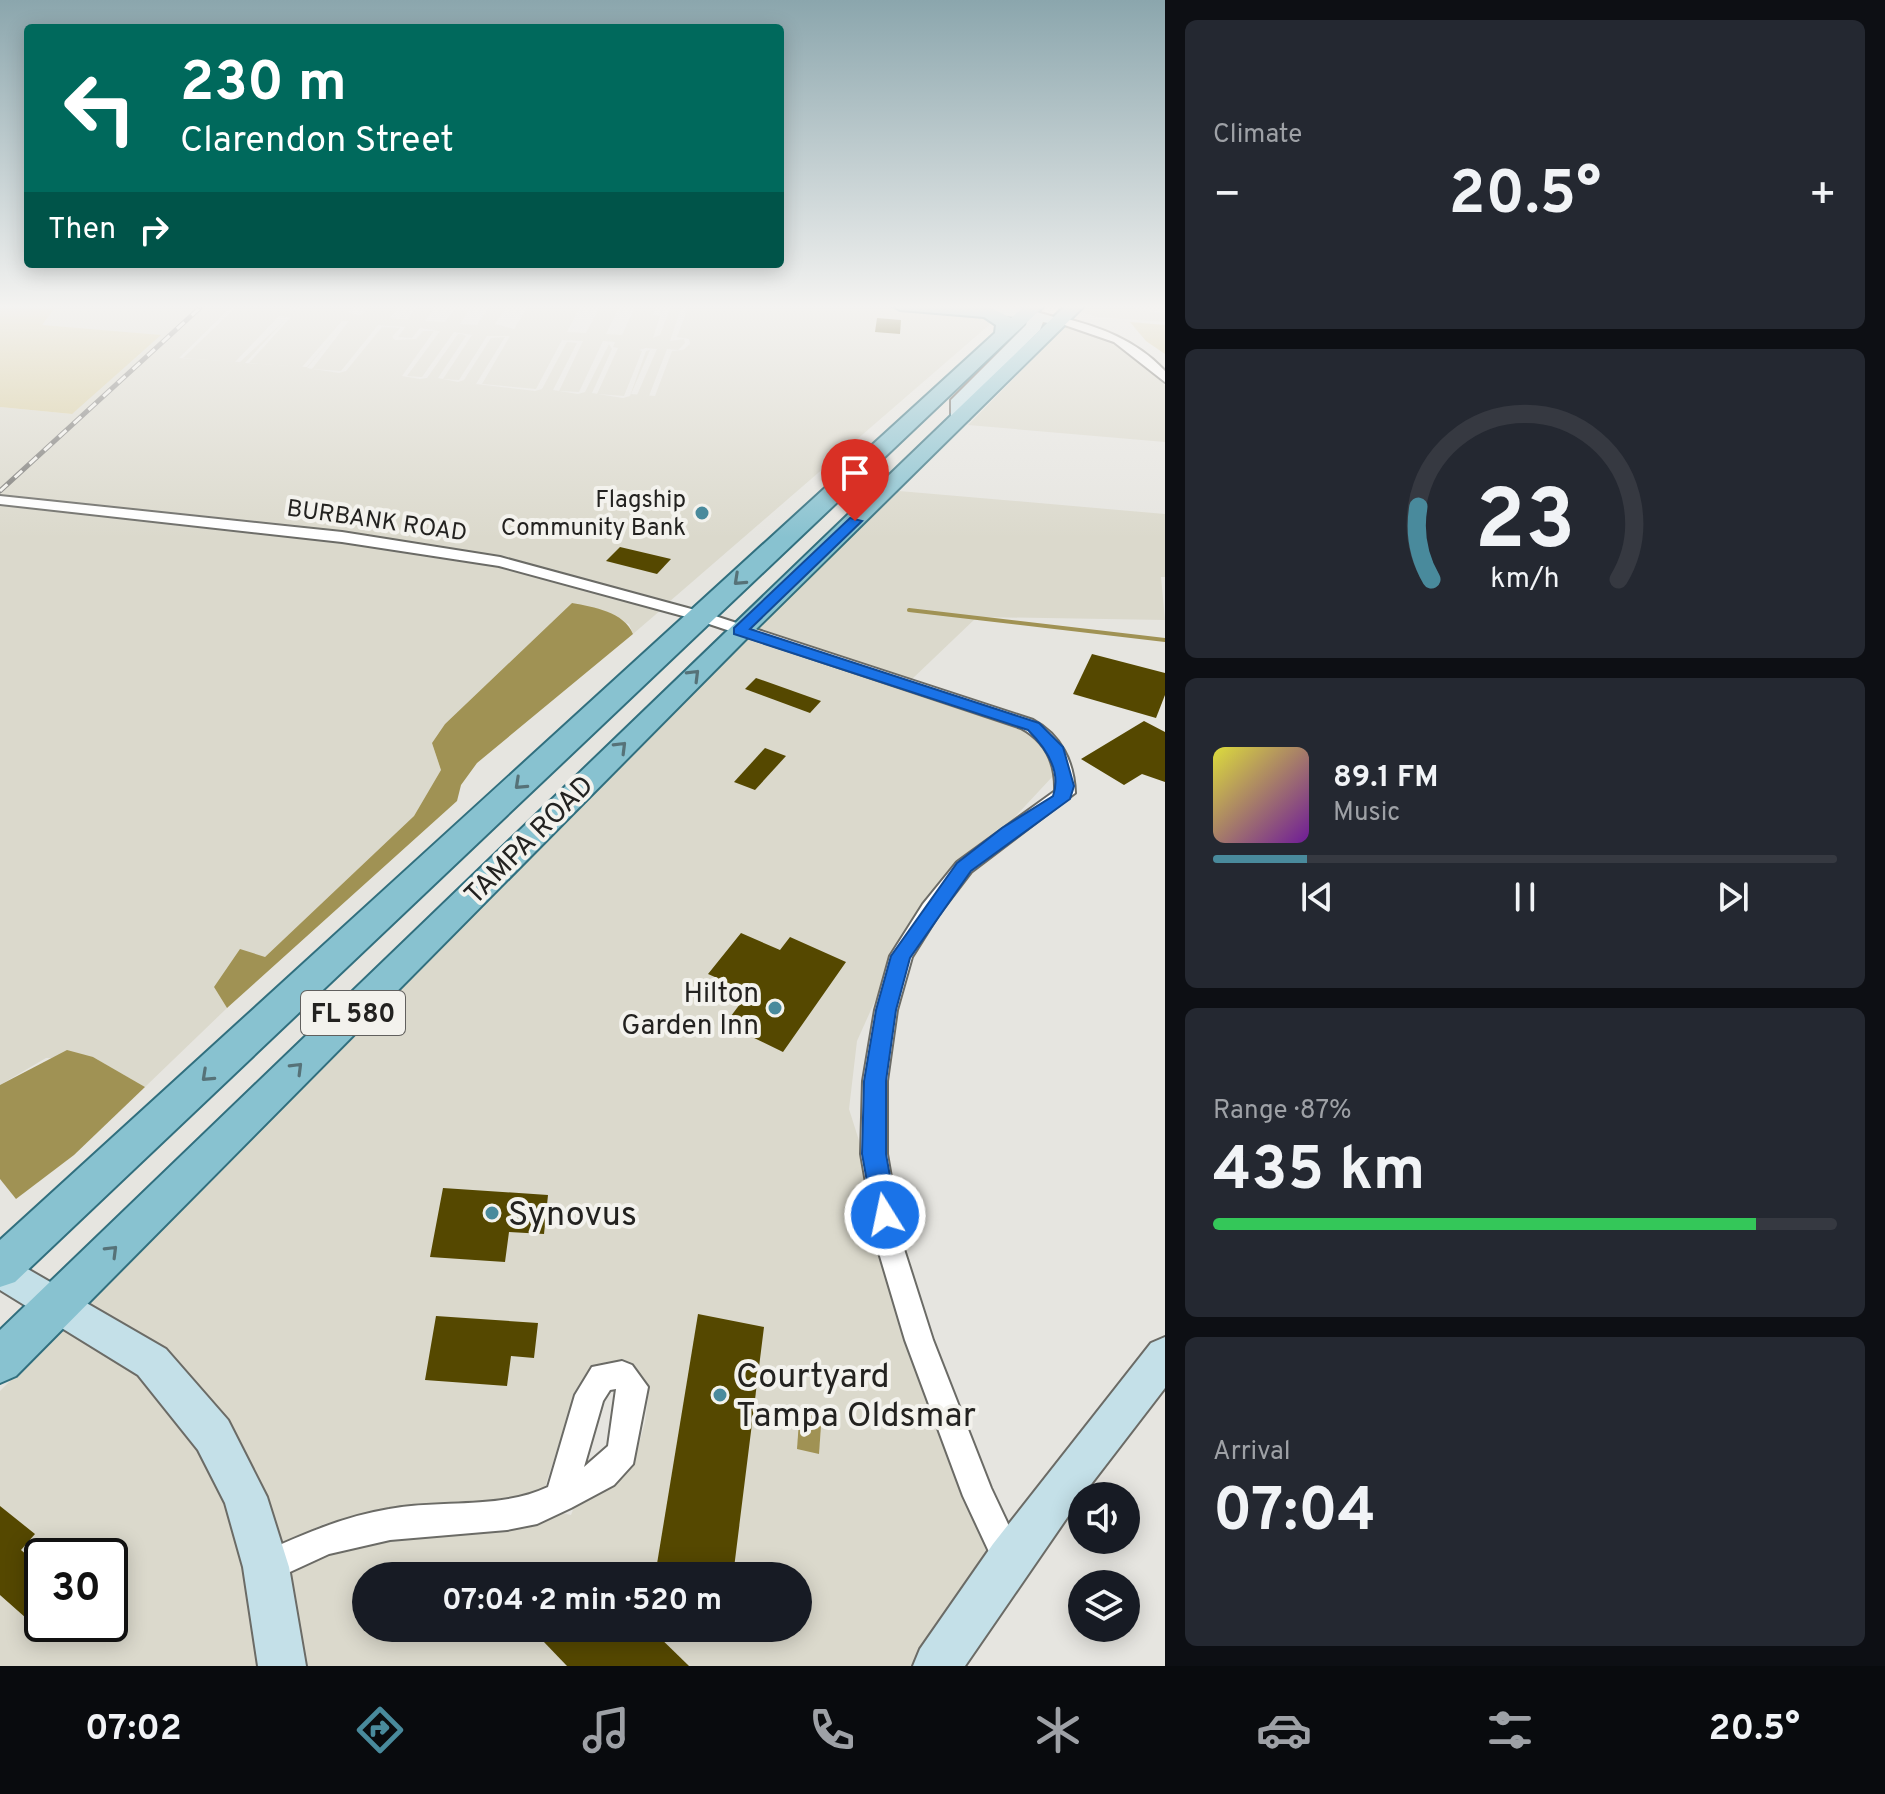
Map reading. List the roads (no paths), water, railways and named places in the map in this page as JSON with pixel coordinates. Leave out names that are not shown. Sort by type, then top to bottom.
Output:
[{"type":"main road","name":"TAMPA ROAD","points":[[0,1269],[952,383]]},
{"type":"main road","name":"TAMPA ROAD","points":[[0,1361],[739,631],[960,419],[987,383]]},
{"type":"main road","points":[[855,521],[868,490],[916,440],[914,431],[905,426]]},
{"type":"street","name":"BURBANK ROAD","points":[[0,500],[446,552],[567,578],[700,616],[1034,727],[1055,747],[1066,786],[1061,799],[1008,832],[964,867],[901,956],[886,1010],[875,1081],[874,1154],[890,1246],[919,1340],[979,1496],[1009,1560]]},
{"type":"street","points":[[0,1269],[152,1362],[213,1435],[245,1497],[266,1567],[282,1666]]},
{"type":"street","points":[[937,1666],[1009,1560],[1165,1356]]},
{"type":"street","points":[[266,1567],[340,1536],[390,1524],[507,1514],[537,1508],[560,1497]]},
{"type":"waterway","points":[[909,610],[1165,640]]},
{"type":"railway","points":[[0,491],[118,383]]},
{"type":"place","name":"Flagship Community Bank","points":[[702,513]]},
{"type":"place","name":"Hilton Garden Inn","points":[[775,1008]]},
{"type":"place","name":"Synovus","points":[[492,1213]]},
{"type":"place","name":"Courtyard Tampa Oldsmar","points":[[720,1395]]}]
